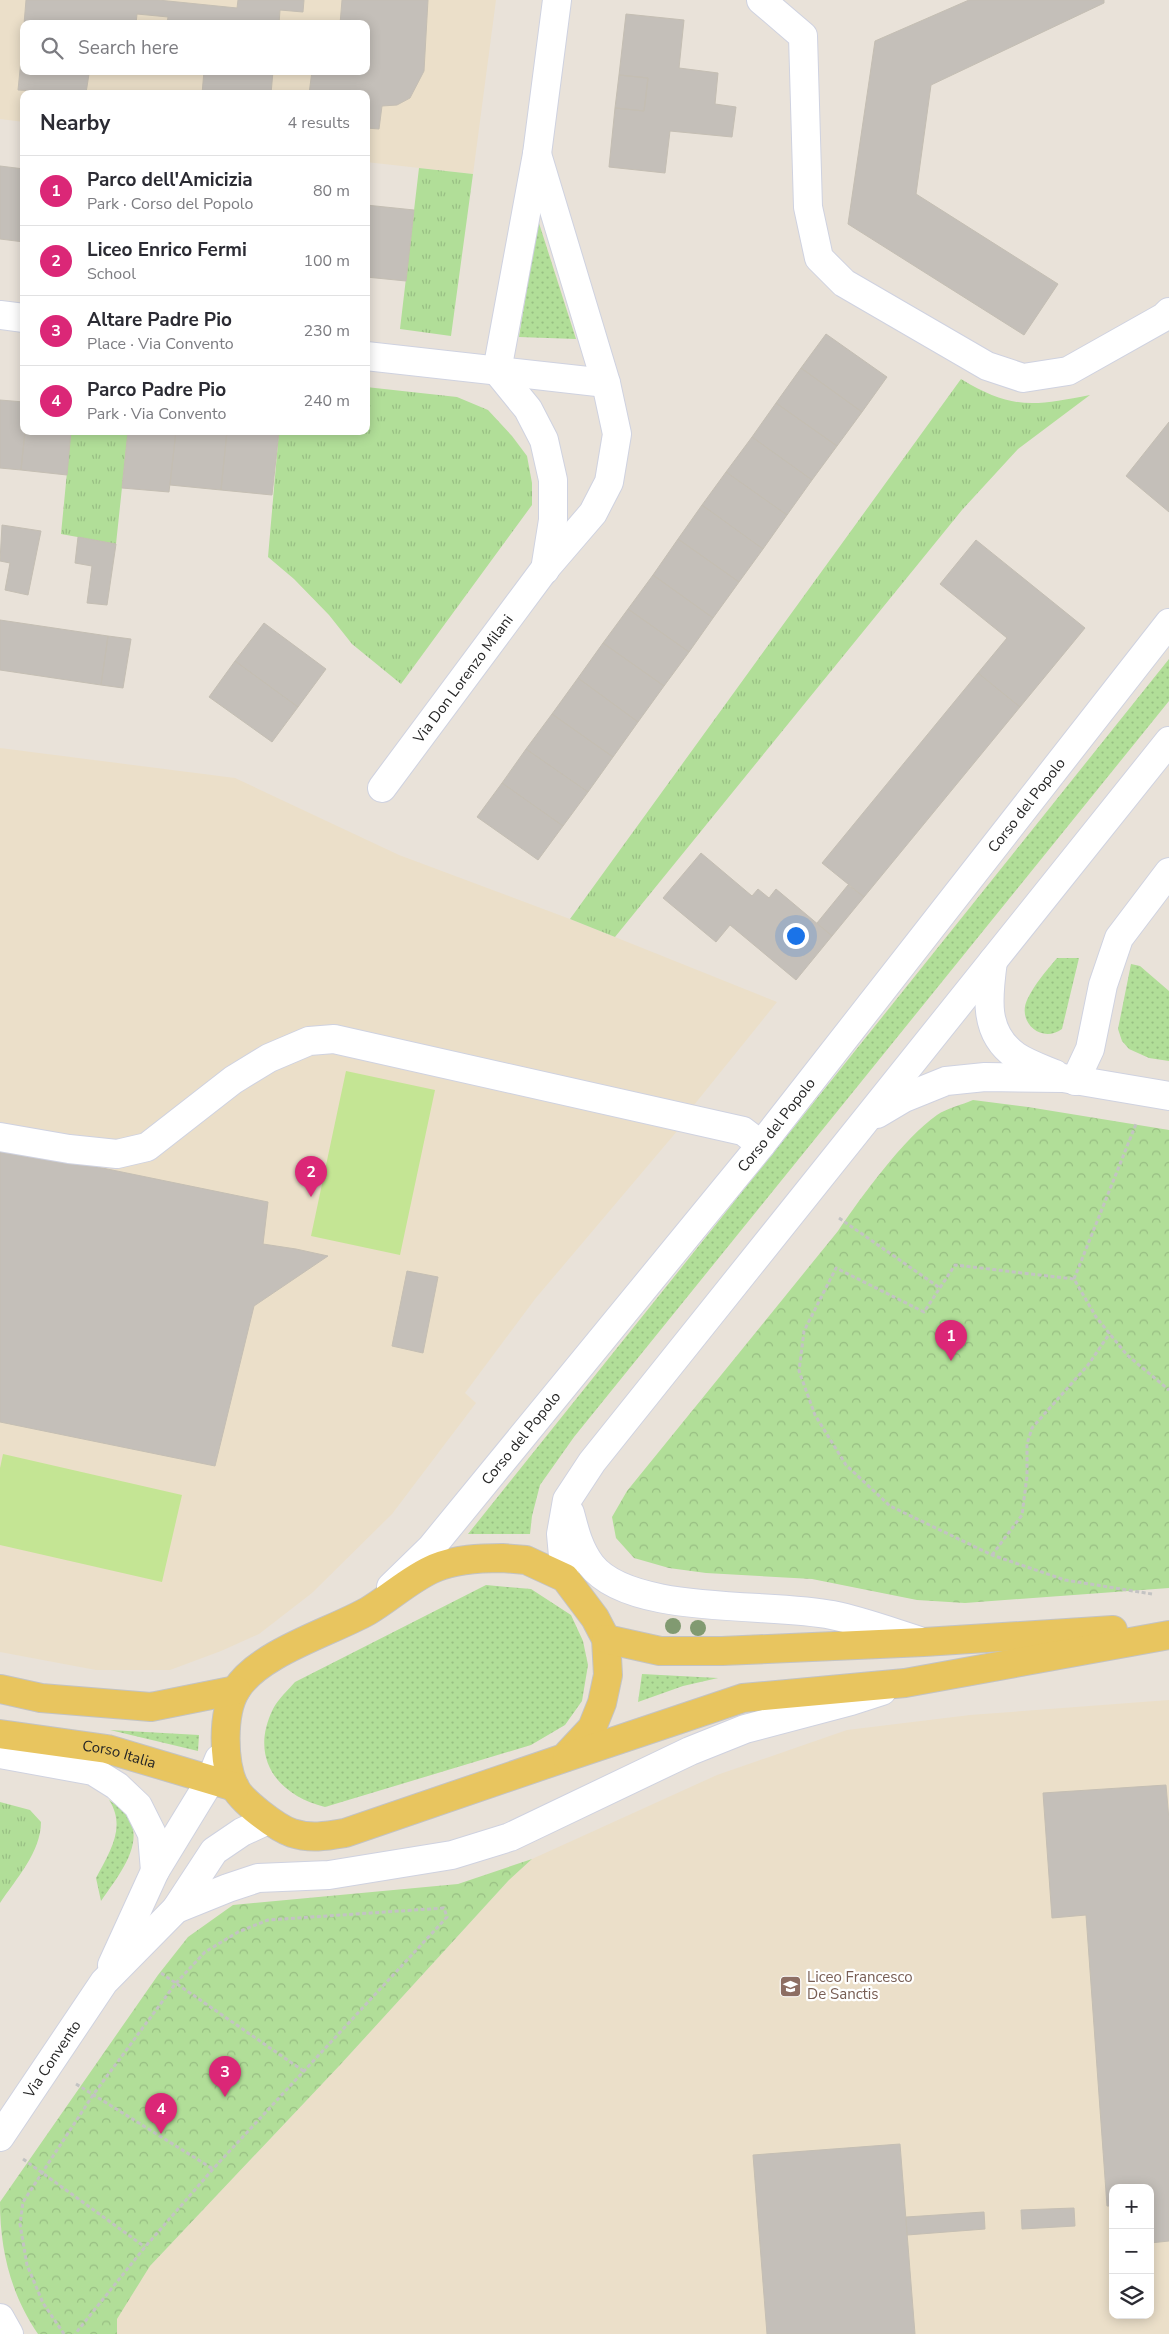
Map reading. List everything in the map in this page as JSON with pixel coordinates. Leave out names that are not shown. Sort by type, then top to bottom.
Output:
[{"type":"main road","points":[[564,1758],[592,1728],[602,1703],[608,1675],[606,1639],[594,1618],[564,1578],[526,1560],[502,1558],[470,1559],[435,1568],[366,1612],[296,1646],[256,1669],[236,1690],[227,1718],[222,1784],[268,1820],[292,1833],[317,1838],[345,1833],[743,1698],[905,1683],[1169,1635]]},
{"type":"main road","points":[[606,1639],[660,1651],[722,1651],[924,1642],[1169,1626]]},
{"type":"main road","points":[[0,1688],[41,1698],[150,1707],[236,1690]]},
{"type":"main road","name":"Corso Italia","points":[[0,1734],[108,1749],[222,1784]]},
{"type":"street","points":[[544,570],[554,520],[553,480],[544,440],[528,409],[497,371],[538,154],[557,0]]},
{"type":"street","points":[[762,0],[803,36],[808,207],[819,258],[844,283],[987,366],[1023,378],[1068,371],[1164,317],[1169,312]]},
{"type":"street","name":"Via Don Lorenzo Milani","points":[[382,788],[544,570],[593,513],[609,482],[617,434],[606,383],[538,154]]},
{"type":"street","points":[[0,315],[20,318]]},
{"type":"street","points":[[370,356],[606,383]]},
{"type":"street","name":"Corso del Popolo","points":[[366,1612],[431,1548],[761,1145],[1169,623]]},
{"type":"street","points":[[564,1578],[560,1534],[567,1500],[592,1462],[1169,741]]},
{"type":"street","points":[[1069,1080],[1090,1049],[1103,985],[1119,938],[1169,872]]},
{"type":"street","points":[[992,961],[988,997],[990,1021],[998,1040],[1016,1056],[1069,1080]]},
{"type":"street","points":[[0,1137],[69,1149],[118,1154],[147,1147],[233,1080],[269,1058],[309,1041],[334,1039],[743,1130],[761,1145]]},
{"type":"street","points":[[865,1120],[904,1098],[946,1082],[985,1077],[1069,1080],[1169,1096]]},
{"type":"street","points":[[567,1500],[577,1541],[592,1566],[618,1585],[648,1596],[677,1602],[832,1615],[924,1642]]},
{"type":"street","points":[[176,1909],[258,1878],[329,1875],[452,1855],[510,1838],[690,1751],[745,1729],[851,1701],[905,1683]]},
{"type":"street","points":[[0,1754],[93,1771],[117,1786],[138,1806],[152,1834],[154,1871]]},
{"type":"street","points":[[104,1982],[154,1871],[222,1784]]},
{"type":"street","points":[[104,1982],[176,1909],[214,1851],[242,1832],[268,1820]]},
{"type":"street","name":"Via Convento","points":[[0,2137],[104,1982]]},
{"type":"street","points":[[0,2318],[8,2334]]},
{"type":"path","points":[[1074,1279],[1139,1117]]},
{"type":"path","points":[[839,1218],[940,1288]]},
{"type":"path","points":[[1074,1279],[955,1265],[924,1312],[836,1268],[804,1331],[799,1371],[815,1416],[846,1465],[890,1506],[992,1555],[1065,1580],[1152,1594]]},
{"type":"path","points":[[1074,1279],[1096,1317],[1127,1355],[1169,1390]]},
{"type":"path","points":[[992,1555],[1022,1515],[1026,1476],[1026,1444],[1032,1428],[1088,1365],[1110,1333]]},
{"type":"path","points":[[64,2334],[43,2303],[27,2265],[20,2224],[23,2202],[94,2095],[176,1983],[205,1952],[238,1932],[268,1920],[444,1908],[447,1917],[213,2169],[145,2247],[75,2334]]},
{"type":"path","points":[[157,1970],[305,2072]]},
{"type":"path","points":[[76,2083],[213,2169]]},
{"type":"path","points":[[23,2159],[145,2247]]},
{"type":"shaded area","points":[[0,0],[496,0],[473,174],[370,162],[370,90],[20,90],[20,122],[0,119]]},
{"type":"shaded area","points":[[0,748],[235,778],[399,855],[570,919],[777,1002],[694,1105],[678,1130],[535,1299],[465,1393],[476,1403],[392,1514],[312,1593],[259,1634],[221,1651],[170,1670],[96,1670],[0,1652]]},
{"type":"shaded area","name":"Liceo Francesco De Sanctis","points":[[1169,1700],[1169,2334],[117,2334],[116,2319],[150,2266],[340,2065],[509,1880],[532,1859],[717,1775],[847,1730],[970,1715]]},
{"type":"green space","points":[[419,168],[473,174],[451,336],[400,329]]},
{"type":"green space","points":[[538,220],[576,339],[519,337]]},
{"type":"green space","points":[[961,379],[995,396],[1009,401],[1024,403],[1053,402],[1090,395],[1018,449],[962,510],[615,937],[570,919]]},
{"type":"green space","points":[[370,387],[457,397],[488,410],[527,456],[532,483],[532,505],[401,684],[352,644],[329,615],[294,579],[268,557],[279,435],[370,435]]},
{"type":"green space","points":[[71,435],[128,435],[116,544],[61,534]]},
{"type":"green space","points":[[1169,659],[1169,701],[574,1437],[540,1485],[532,1516],[530,1534],[468,1534]]},
{"type":"green space","points":[[1057,958],[1079,958],[1062,1029],[1046,1034],[1039,1032],[1028,1023],[1025,1016],[1025,1008],[1033,989]]},
{"type":"green space","points":[[1131,964],[1140,966],[1169,991],[1169,1061],[1149,1058],[1129,1049],[1122,1041],[1118,1029]]},
{"type":"green space","points":[[346,1071],[435,1090],[400,1255],[311,1236]]},
{"type":"green space","points":[[973,1100],[1169,1130],[1169,1588],[965,1603],[917,1600],[812,1579],[706,1573],[669,1568],[634,1558],[616,1538],[612,1517],[627,1491],[838,1231],[897,1153],[924,1125],[937,1115],[945,1110]]},
{"type":"green space","points":[[3,1454],[182,1495],[162,1582],[0,1545],[0,1468]]},
{"type":"green space","points":[[486,1585],[531,1589],[571,1615],[583,1641],[588,1665],[582,1701],[565,1725],[531,1745],[325,1807],[293,1794],[281,1784],[272,1772],[266,1758],[264,1743],[266,1727],[275,1705],[295,1682]]},
{"type":"green space","points":[[642,1674],[718,1678],[683,1686],[638,1702]]},
{"type":"green space","points":[[110,1730],[199,1735],[198,1751]]},
{"type":"green space","points":[[109,1800],[125,1812],[132,1823],[134,1835],[132,1847],[122,1870],[101,1901],[96,1878],[111,1849],[116,1830],[114,1810]]},
{"type":"green space","points":[[0,1802],[30,1810],[41,1822],[37,1844],[32,1854],[0,1903]]},
{"type":"green space","points":[[532,1859],[509,1880],[340,2065],[150,2266],[117,2319],[117,2334],[38,2334],[21,2304],[9,2271],[2,2237],[0,2202],[158,1975],[188,1937],[233,1905],[458,1884]]},
{"type":"building","points":[[26,0],[158,0],[237,8],[238,0],[304,0],[303,12],[280,10],[279,20],[168,20],[168,17],[137,14],[136,20],[24,20]]},
{"type":"building","points":[[342,0],[428,0],[424,71],[410,98],[397,105],[382,106],[379,129],[370,128],[370,90],[310,90],[311,75],[370,75],[370,20],[340,20]]},
{"type":"building","points":[[969,0],[1104,0],[1104,3],[931,85],[916,194],[1058,284],[1024,335],[848,224],[875,41]]},
{"type":"building","points":[[626,14],[684,20],[679,68],[718,73],[715,104],[736,107],[732,137],[670,131],[665,173],[609,167],[615,108],[644,111],[648,78],[619,75]]},
{"type":"building","points":[[20,70],[20,75],[89,75],[86,90],[18,90]]},
{"type":"building","points":[[204,75],[273,75],[271,90],[202,90]]},
{"type":"building","points":[[619,75],[648,78],[644,111],[615,108]]},
{"type":"building","points":[[0,166],[20,168],[20,242],[0,239]]},
{"type":"building","points":[[370,205],[414,210],[406,281],[370,277]]},
{"type":"building","points":[[826,334],[887,377],[862,412],[801,368]]},
{"type":"building","points":[[801,368],[862,412],[837,446],[776,403]]},
{"type":"building","points":[[0,400],[20,402],[20,435],[25,435],[21,470],[0,468]]},
{"type":"building","points":[[776,403],[837,446],[812,480],[752,437]]},
{"type":"building","points":[[1169,422],[1169,512],[1126,476]]},
{"type":"building","points":[[25,435],[71,435],[67,475],[21,470]]},
{"type":"building","points":[[128,435],[176,435],[169,492],[122,488]]},
{"type":"building","points":[[176,435],[227,435],[221,490],[170,485]]},
{"type":"building","points":[[227,435],[279,435],[272,495],[221,490]]},
{"type":"building","points":[[752,437],[812,480],[787,515],[726,472]]},
{"type":"building","points":[[726,472],[787,515],[763,549],[702,505]]},
{"type":"building","points":[[702,505],[763,549],[739,582],[678,539]]},
{"type":"building","points":[[2,525],[41,531],[28,595],[5,590],[10,563],[0,561]]},
{"type":"building","points":[[78,537],[116,544],[107,605],[87,603],[92,566],[75,563]]},
{"type":"building","points":[[678,539],[739,582],[713,618],[653,575]]},
{"type":"building","points":[[976,540],[1085,628],[1020,707],[978,673],[1007,638],[940,584]]},
{"type":"building","points":[[653,575],[713,618],[689,652],[628,609]]},
{"type":"building","points":[[628,609],[689,652],[664,686],[603,643]]},
{"type":"building","points":[[0,620],[108,636],[101,685],[0,670]]},
{"type":"building","points":[[264,623],[326,669],[298,707],[235,661]]},
{"type":"building","points":[[108,636],[131,639],[123,688],[101,685]]},
{"type":"building","points":[[603,643],[664,686],[638,722],[578,678]]},
{"type":"building","points":[[235,661],[298,707],[272,742],[209,697]]},
{"type":"building","points":[[978,673],[1020,707],[864,897],[822,863]]},
{"type":"building","points":[[578,678],[638,722],[613,757],[552,714]]},
{"type":"building","points":[[552,714],[613,757],[588,792],[526,749]]},
{"type":"building","points":[[526,749],[588,792],[563,826],[502,783]]},
{"type":"building","points":[[502,783],[563,826],[538,860],[477,817]]},
{"type":"building","points":[[701,853],[752,896],[758,889],[769,898],[776,889],[832,936],[796,980],[730,925],[716,942],[663,898]]},
{"type":"building","points":[[848,885],[864,897],[832,936],[817,923]]},
{"type":"building","points":[[0,1147],[268,1202],[263,1244],[328,1256],[254,1306],[215,1466],[0,1422]]},
{"type":"building","points":[[407,1271],[438,1277],[423,1353],[392,1346]]},
{"type":"building","points":[[1166,1785],[1169,1820],[1169,2241],[1154,2243],[1154,2184],[1109,2184],[1109,2206],[1107,2206],[1086,1915],[1052,1918],[1043,1793]]},
{"type":"building","points":[[900,2144],[915,2334],[767,2334],[753,2155]]},
{"type":"building","points":[[1074,2208],[1075,2226],[1022,2229],[1021,2210]]},
{"type":"building","points":[[984,2212],[985,2229],[907,2235],[906,2217]]},
{"type":"place","name":"Liceo Enrico Fermi","points":[[311,1197]]},
{"type":"place","name":"Parco dell'Amicizia","points":[[951,1361]]},
{"type":"place","name":"Liceo Francesco De Sanctis","points":[[791,1986]]},
{"type":"place","name":"Altare Padre Pio","points":[[225,2097]]},
{"type":"place","name":"Parco Padre Pio","points":[[161,2134]]}]
